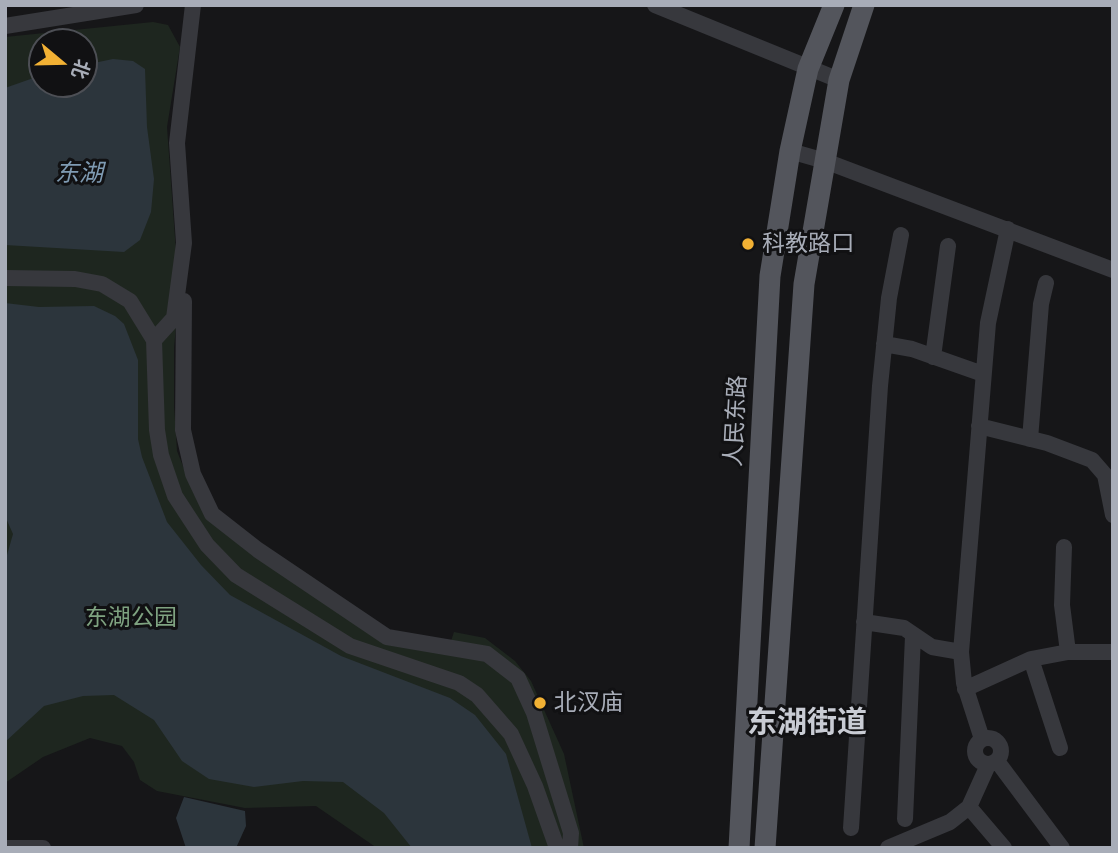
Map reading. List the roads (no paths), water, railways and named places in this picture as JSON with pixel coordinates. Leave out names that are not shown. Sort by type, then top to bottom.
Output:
[{"type":"main road","name":"人民东路","points":[[739,848],[770,276],[790,151],[808,69],[834,5]]},
{"type":"main road","points":[[765,848],[804,284],[839,80],[864,5]]},
{"type":"street","points":[[5,26],[136,5]]},
{"type":"street","points":[[193,5],[177,144],[184,243],[183,430],[193,474],[212,514],[258,550],[387,637],[488,654],[518,678],[534,713],[571,833],[570,848]]},
{"type":"street","points":[[655,5],[839,80]]},
{"type":"street","points":[[790,151],[1008,229],[1113,270]]},
{"type":"street","points":[[888,848],[950,821],[969,807],[1000,746],[993,739],[982,739],[965,689],[961,652],[988,323],[1008,229]]},
{"type":"street","points":[[851,828],[884,344],[901,235]]},
{"type":"street","points":[[154,340],[174,317],[184,243]]},
{"type":"street","points":[[933,357],[948,246]]},
{"type":"street","points":[[5,278],[75,279],[102,284],[130,301],[154,340],[157,430],[161,454],[175,496],[207,545],[236,575],[350,646],[459,683],[477,695],[511,734],[535,786],[558,848]]},
{"type":"street","points":[[1030,439],[1041,304],[1046,283]]},
{"type":"street","points":[[884,344],[983,374]]},
{"type":"street","points":[[979,426],[1030,439],[1092,460],[1105,475],[1113,515]]},
{"type":"street","points":[[1064,547],[1062,605],[1068,652]]},
{"type":"street","points":[[864,622],[904,628],[932,647],[961,652]]},
{"type":"street","points":[[905,819],[913,636]]},
{"type":"street","points":[[965,689],[1013,664],[1031,659],[1068,652],[1113,652]]},
{"type":"street","points":[[1031,659],[1060,748]]},
{"type":"street","points":[[992,763],[1062,848]]},
{"type":"street","points":[[969,807],[1004,848]]},
{"type":"street","points":[[7,848],[43,848]]},
{"type":"water","name":"东湖","points":[[113,59],[133,61],[145,69],[147,127],[154,179],[151,212],[140,240],[124,252],[5,245],[5,88],[28,80],[28,98],[98,98],[98,62]]},
{"type":"water","points":[[5,303],[39,307],[94,306],[115,316],[124,324],[138,360],[138,439],[142,457],[167,522],[201,565],[230,595],[341,656],[450,698],[475,715],[506,754],[532,848],[412,848],[384,813],[343,782],[303,781],[254,787],[209,779],[182,761],[154,720],[114,695],[83,696],[44,706],[5,742],[5,562],[13,534],[5,516]]},
{"type":"water","points":[[184,797],[245,811],[246,826],[236,848],[186,848],[176,818]]},
{"type":"place","name":"科教路口","points":[[748,244]]},
{"type":"place","name":"北汊庙","points":[[540,703]]},
{"type":"district","name":"东湖街道","points":[[807,723]]},
{"type":"park label","name":"东湖公园","points":[[131,618]]}]
